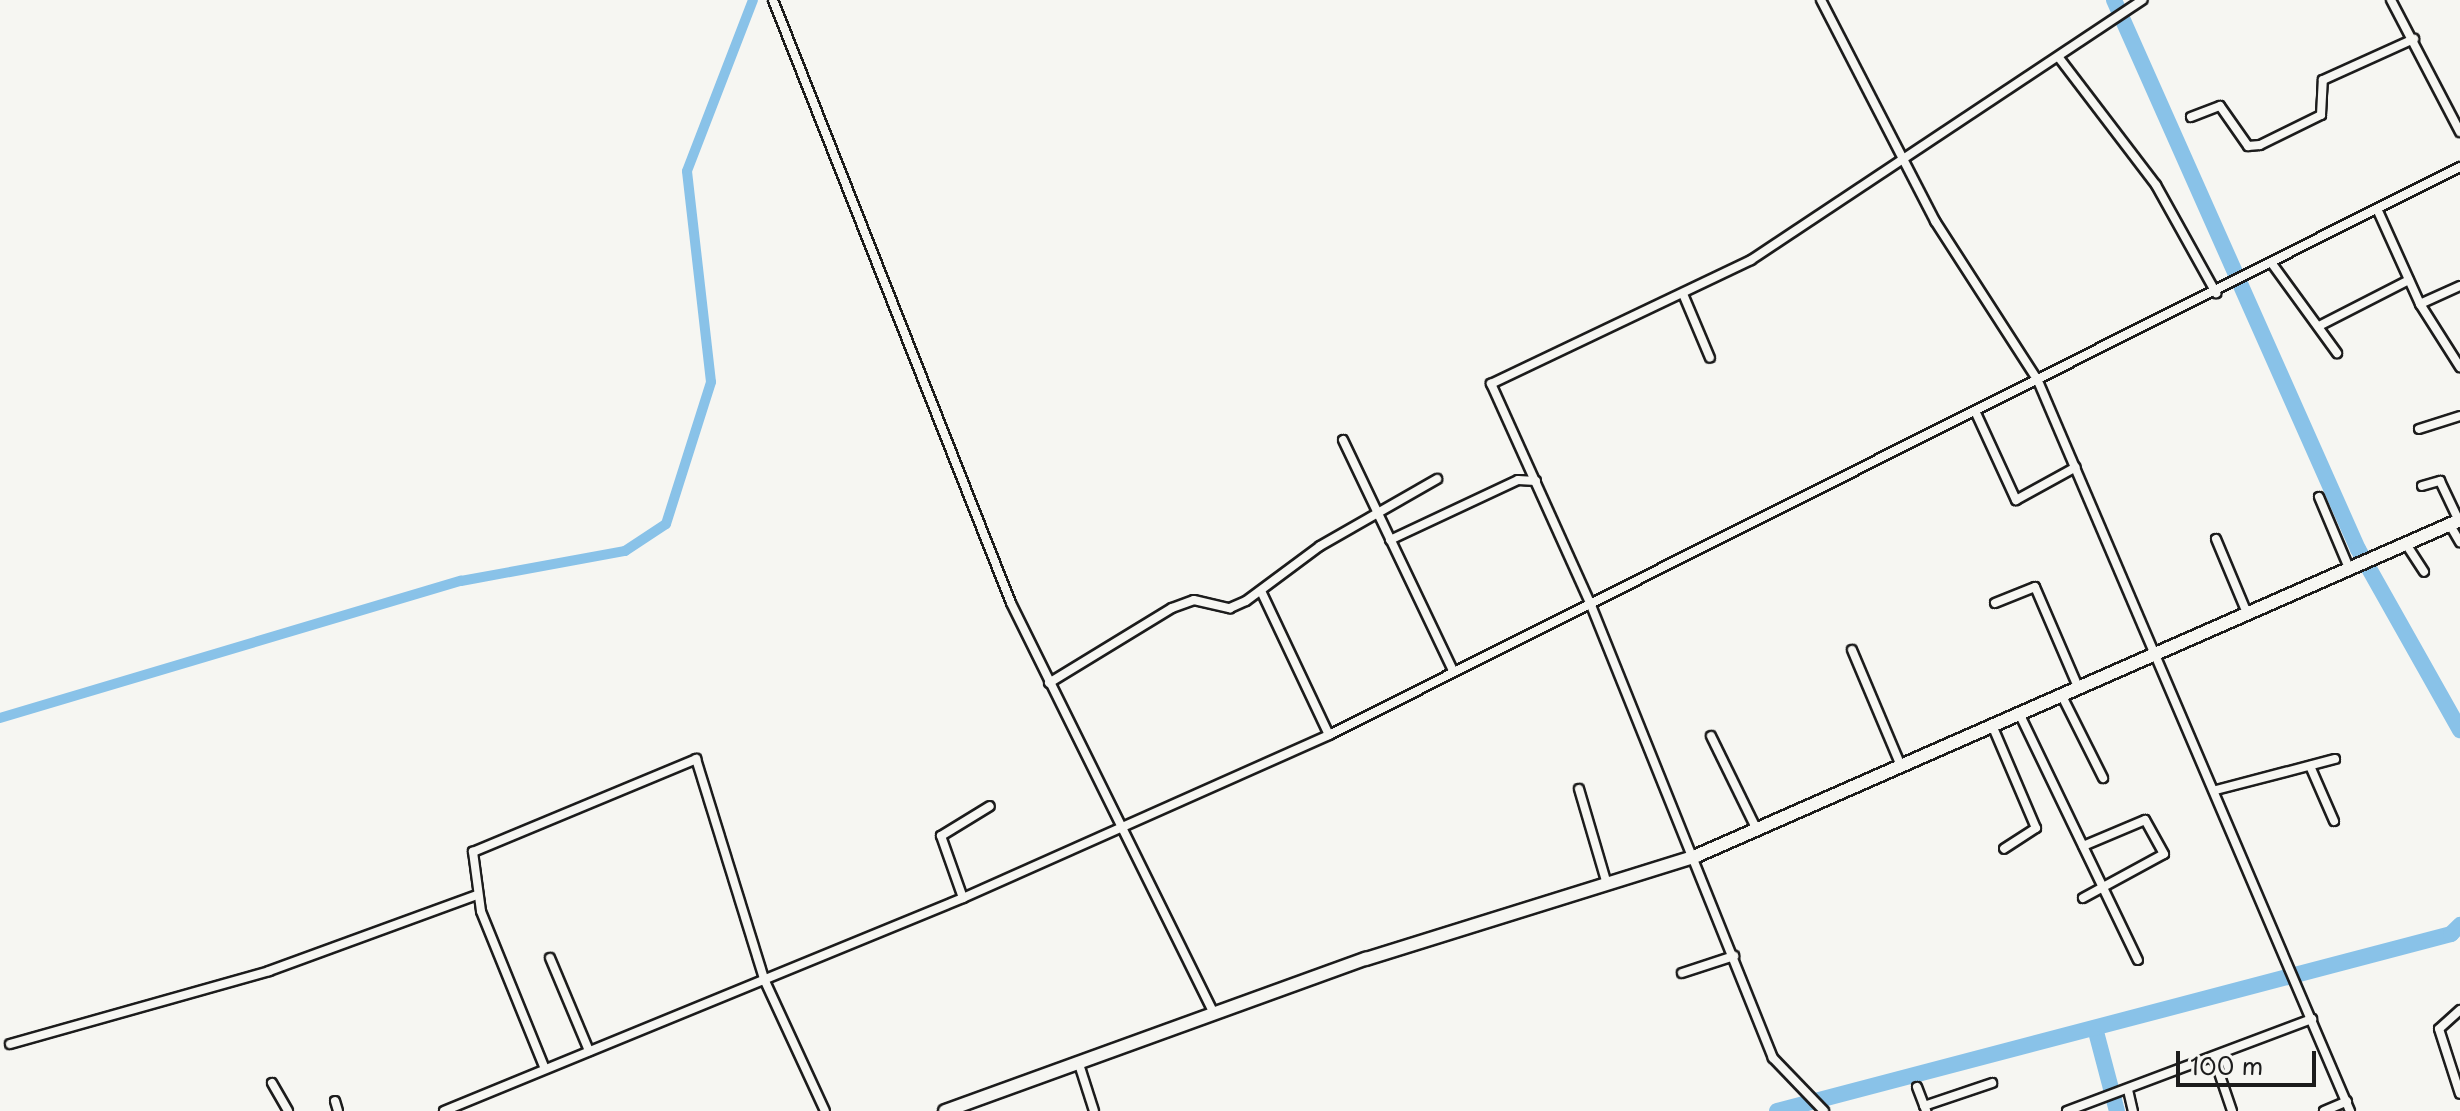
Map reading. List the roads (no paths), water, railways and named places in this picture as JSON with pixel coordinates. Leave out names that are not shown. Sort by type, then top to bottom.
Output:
[{"type":"street","points":[[773,0],[975,515],[1049,683],[1214,1013]]},
{"type":"street","points":[[1821,0],[1903,164],[2038,381],[2301,986],[2350,1111]]},
{"type":"street","points":[[1821,1108],[1786,1079],[1591,605],[1491,384],[1683,294],[1903,164],[2143,0]]},
{"type":"street","points":[[2391,0],[2460,132]]},
{"type":"street","points":[[2191,117],[2220,106],[2248,146],[2260,145],[2321,115],[2323,80],[2414,39]]},
{"type":"street","points":[[2060,59],[2156,185],[2216,293]]},
{"type":"street","points":[[444,1111],[963,898],[1329,735],[2273,265],[2460,167]]},
{"type":"street","points":[[2378,211],[2420,304],[2460,367]]},
{"type":"street","points":[[2273,265],[2337,353]]},
{"type":"street","points":[[2319,326],[2409,280]]},
{"type":"street","points":[[2420,304],[2460,286]]},
{"type":"street","points":[[1683,294],[1710,358]]},
{"type":"street","points":[[1976,413],[2016,500],[2076,467]]},
{"type":"street","points":[[2419,429],[2460,416]]},
{"type":"street","points":[[1343,440],[1453,671]]},
{"type":"street","points":[[1049,683],[1172,608],[1194,600],[1230,608],[1437,479]]},
{"type":"street","points":[[2422,486],[2438,479],[2456,522],[2460,542]]},
{"type":"street","points":[[1390,540],[1518,480],[1536,481]]},
{"type":"street","points":[[2319,497],[2351,568]]},
{"type":"street","points":[[945,1111],[1214,1013],[1696,856],[2456,522]]},
{"type":"street","points":[[2216,539],[2247,613]]},
{"type":"street","points":[[2406,544],[2424,572]]},
{"type":"street","points":[[1995,603],[2035,587],[2078,687]]},
{"type":"street","points":[[1261,591],[1329,735]]},
{"type":"street","points":[[1852,650],[1901,766]]},
{"type":"street","points":[[2061,694],[2103,778]]},
{"type":"street","points":[[2019,713],[2138,960]]},
{"type":"street","points":[[1992,725],[2036,828],[2004,849]]},
{"type":"street","points":[[1711,736],[1757,830]]},
{"type":"street","points":[[545,1069],[477,895],[473,857],[479,847],[696,759],[764,979],[825,1111]]},
{"type":"street","points":[[2216,790],[2335,759]]},
{"type":"street","points":[[2310,766],[2334,821]]},
{"type":"street","points":[[1579,789],[1607,884]]},
{"type":"street","points":[[963,898],[941,836],[990,806]]},
{"type":"street","points":[[2083,846],[2145,820],[2156,835],[2160,861],[2083,898]]},
{"type":"street","points":[[10,1044],[269,971],[477,895]]},
{"type":"street","points":[[1682,973],[1734,956]]},
{"type":"street","points":[[550,958],[589,1051]]},
{"type":"street","points":[[2460,1010],[2439,1029],[2460,1094]]},
{"type":"street","points":[[2067,1111],[2312,1019]]},
{"type":"street","points":[[2214,1058],[2232,1111]]},
{"type":"street","points":[[1079,1064],[1094,1111]]},
{"type":"street","points":[[272,1083],[288,1111]]},
{"type":"street","points":[[1917,1087],[1925,1108],[1992,1083]]},
{"type":"street","points":[[2127,1091],[2133,1111]]},
{"type":"street","points":[[2104,1099],[2104,1111]]},
{"type":"street","points":[[335,1101],[338,1111]]},
{"type":"street","points":[[2324,1111],[2347,1101]]},
{"type":"waterway","points":[[0,718],[461,581],[625,551],[666,524],[711,382],[687,171],[753,0]]},
{"type":"waterway","points":[[2114,0],[2358,549],[2460,730]]},
{"type":"waterway","points":[[1777,1111],[2451,934],[2460,925]]},
{"type":"waterway","points":[[2095,1028],[2117,1111]]}]
